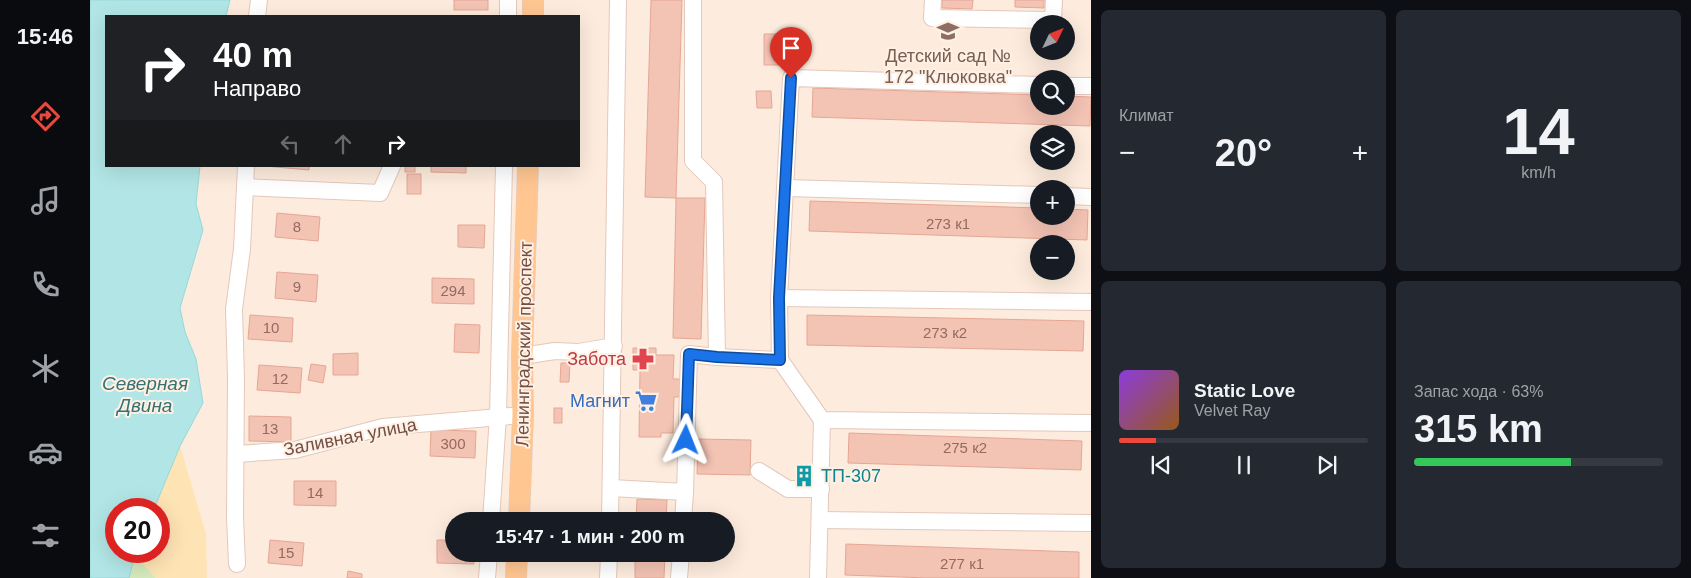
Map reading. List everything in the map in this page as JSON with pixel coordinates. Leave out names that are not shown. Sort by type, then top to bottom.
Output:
[{"type":"main road","points":[[533,0],[533,15]]},
{"type":"main road","name":"Ленинградский проспект","points":[[519,512],[528,167]]},
{"type":"main road","points":[[516,578],[517,562]]},
{"type":"street","points":[[257,15],[258,0]]},
{"type":"street","points":[[508,0],[508,15]]},
{"type":"street","points":[[610,512],[618,0]]},
{"type":"street","points":[[694,0],[694,161],[714,182],[717,357]]},
{"type":"street","points":[[933,0],[932,18],[1053,20],[1054,0]]},
{"type":"street","points":[[818,578],[822,420],[780,360],[779,298],[791,78],[1030,85]]},
{"type":"street","points":[[1075,86],[1091,86]]},
{"type":"street","points":[[237,564],[234,309],[242,249],[246,167]]},
{"type":"street","points":[[245,188],[380,193],[392,167]]},
{"type":"street","points":[[492,512],[498,416],[504,167]]},
{"type":"street","points":[[786,188],[1030,195]]},
{"type":"street","points":[[1075,196],[1091,197]]},
{"type":"street","points":[[779,298],[1091,302]]},
{"type":"street","points":[[522,356],[555,351],[579,352],[614,346]]},
{"type":"street","points":[[684,512],[689,354],[780,360]]},
{"type":"street","name":"Заливная улица","points":[[236,454],[295,450],[383,427],[523,415]]},
{"type":"street","points":[[822,420],[1091,423]]},
{"type":"street","points":[[759,471],[788,489],[821,489]]},
{"type":"street","points":[[611,488],[685,492]]},
{"type":"street","points":[[820,520],[1091,523]]},
{"type":"street","points":[[488,578],[489,562]]},
{"type":"street","points":[[608,578],[609,562]]},
{"type":"street","points":[[679,578],[680,562]]},
{"type":"green space","points":[[132,563],[142,563],[156,578],[129,578]]},
{"type":"sand","points":[[180,446],[206,534],[207,578],[156,578],[142,563],[170,563],[170,498],[159,498]]},
{"type":"water","name":"Северная Двина","points":[[90,0],[230,0],[226,15],[105,15],[105,167],[200,167],[196,204],[203,230],[180,308],[185,332],[196,359],[203,403],[180,446],[159,498],[105,498],[105,563],[133,563],[129,578],[90,578]]},
{"type":"building","points":[[454,0],[488,0],[488,10],[454,10]]},
{"type":"building","points":[[651,0],[682,0],[676,198],[645,197]]},
{"type":"building","points":[[942,0],[973,0],[972,9],[942,8]]},
{"type":"building","points":[[1015,0],[1044,0],[1044,8],[1015,7]]},
{"type":"building","points":[[764,34],[782,34],[781,65],[764,65]]},
{"type":"building","points":[[813,88],[1030,95],[1030,115],[1075,115],[1075,96],[1091,97],[1090,126],[812,117]]},
{"type":"building","points":[[756,91],[771,91],[772,108],[757,108]]},
{"type":"building","points":[[276,167],[309,167],[309,170]]},
{"type":"building","points":[[405,167],[415,167],[415,172],[405,172]]},
{"type":"building","points":[[431,167],[466,167],[466,173],[431,172]]},
{"type":"building","points":[[407,174],[421,174],[421,194],[407,194]]},
{"type":"building","points":[[676,198],[705,198],[701,339],[673,338]]},
{"type":"building","points":[[810,201],[1030,208],[1030,225],[1075,225],[1075,209],[1088,210],[1087,240],[1075,240],[1075,235],[1030,235],[1030,238],[809,231]]},
{"type":"building","points":[[277,213],[320,217],[318,241],[275,237]]},
{"type":"building","points":[[458,225],[485,225],[484,248],[458,247]]},
{"type":"building","points":[[277,272],[318,275],[316,302],[275,298]]},
{"type":"building","points":[[432,278],[474,279],[474,304],[432,303]]},
{"type":"building","points":[[250,315],[293,318],[292,342],[248,339]]},
{"type":"building","points":[[807,315],[1084,321],[1083,351],[807,345]]},
{"type":"building","points":[[455,324],[480,325],[479,353],[454,352]]},
{"type":"building","points":[[633,348],[656,348],[656,355],[674,355],[673,379],[680,379],[680,397],[674,397],[673,433],[661,433],[661,437],[639,437],[640,370],[633,370]]},
{"type":"building","points":[[358,353],[358,375],[333,375],[333,354]]},
{"type":"building","points":[[561,363],[570,363],[569,382],[560,382]]},
{"type":"building","points":[[311,364],[326,366],[323,383],[308,380]]},
{"type":"building","points":[[259,365],[302,368],[300,393],[257,390]]},
{"type":"building","points":[[554,408],[562,408],[562,423],[554,423]]},
{"type":"building","points":[[249,416],[291,417],[291,442],[249,441]]},
{"type":"building","points":[[431,430],[476,431],[475,458],[430,456]]},
{"type":"building","points":[[849,433],[1082,441],[1081,470],[848,463]]},
{"type":"building","points":[[698,439],[751,440],[750,475],[697,474]]},
{"type":"building","name":"ТП-307","points":[[797,467],[811,467],[811,485],[797,485]]},
{"type":"building","points":[[294,481],[336,481],[336,506],[294,505]]},
{"type":"building","points":[[637,499],[667,500],[666,512],[636,512]]},
{"type":"building","points":[[270,540],[304,543],[302,566],[268,563]]},
{"type":"building","points":[[437,540],[445,540],[445,562],[474,562],[474,564],[437,563]]},
{"type":"building","points":[[846,544],[1079,552],[1079,578],[928,578],[845,575]]},
{"type":"building","points":[[635,562],[665,562],[664,578],[635,578]]},
{"type":"building","points":[[348,571],[362,574],[362,578],[347,578]]},
{"type":"place","name":"Детский сад № 172 \"Клюковка\"","points":[[948,31]]},
{"type":"place","name":"Забота","points":[[643,359]]},
{"type":"place","name":"Магнит","points":[[646,401]]},
{"type":"place","name":"ТП-307","points":[[804,476]]},
{"type":"route","points":[[686,440],[689,354],[780,360],[779,298],[791,78]]}]
